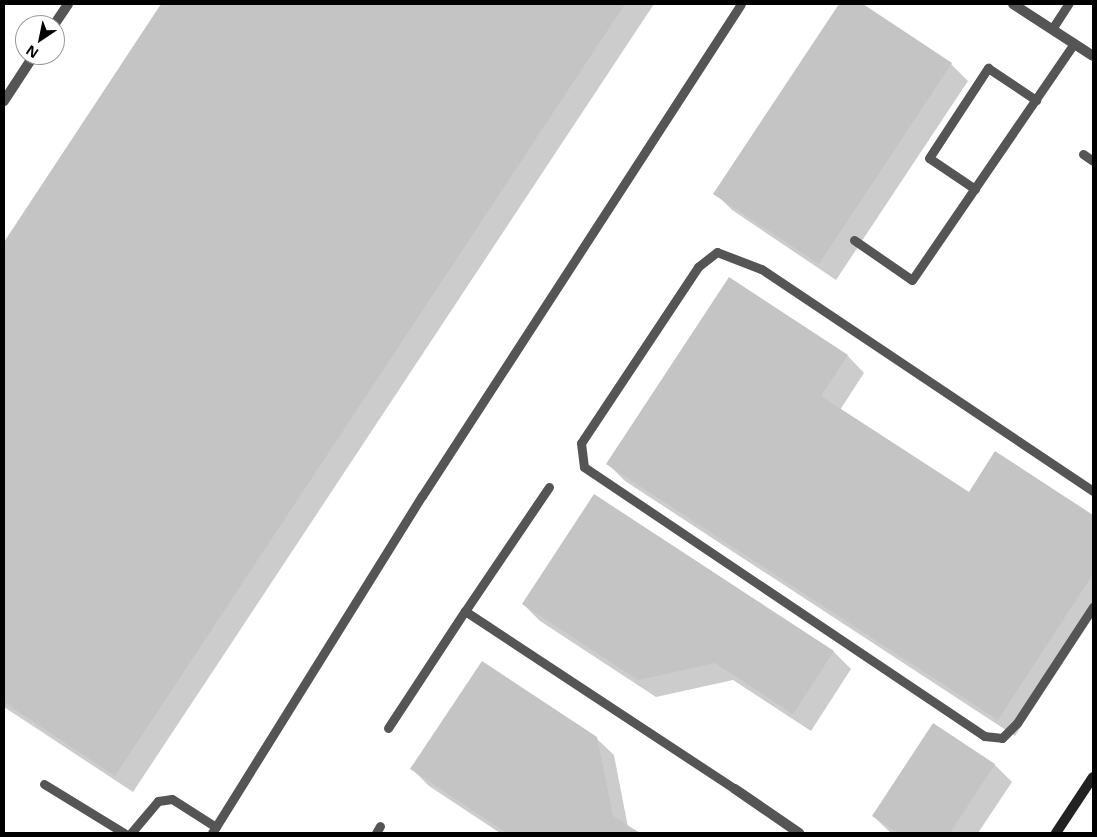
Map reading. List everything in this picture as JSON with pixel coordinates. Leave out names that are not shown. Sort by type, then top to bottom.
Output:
[{"type":"street","points":[[61,15],[68,4]]},
{"type":"street","points":[[1013,4],[1093,56]]},
{"type":"street","points":[[4,101],[27,65]]},
{"type":"street","points":[[1056,833],[1093,776]]},
{"type":"street","points":[[735,789],[798,833]]},
{"type":"lane","points":[[131,833],[158,801],[172,800],[214,830],[422,496],[741,4]]},
{"type":"lane","points":[[1052,29],[1068,4]]},
{"type":"lane","points":[[854,240],[912,280],[1074,44]]},
{"type":"lane","points":[[975,189],[929,158],[988,68],[1036,100]]},
{"type":"lane","points":[[1083,154],[1093,161]]},
{"type":"lane","points":[[1093,490],[761,269],[717,252],[698,266],[581,443],[584,467],[984,736],[1002,738],[1017,723],[1093,608]]},
{"type":"lane","points":[[388,728],[549,487]]},
{"type":"lane","points":[[465,611],[735,789]]},
{"type":"lane","points":[[44,784],[124,833]]},
{"type":"building","points":[[161,4],[625,4],[115,776],[4,702],[4,242]]},
{"type":"building","points":[[839,4],[863,4],[952,63],[819,264],[713,194]]},
{"type":"building","points":[[729,277],[848,355],[821,396],[969,492],[995,451],[1093,515],[1093,574],[998,720],[606,464]]},
{"type":"building","points":[[594,494],[834,651],[793,714],[715,663],[638,680],[522,604]]},
{"type":"building","points":[[482,661],[597,737],[613,816],[640,833],[507,833],[410,769]]},
{"type":"building","points":[[933,723],[995,764],[950,833],[898,833],[872,816]]}]
